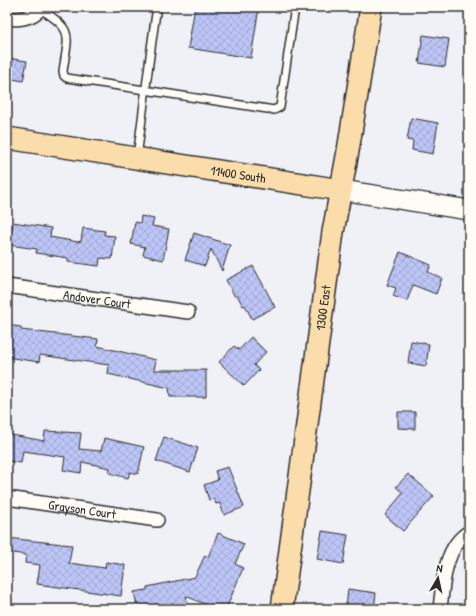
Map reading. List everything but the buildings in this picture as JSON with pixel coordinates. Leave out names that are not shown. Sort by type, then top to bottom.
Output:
[{"type":"main road","name":"1300 East","points":[[282,609],[333,232],[371,7]]},
{"type":"main road","name":"11400 South","points":[[7,138],[469,210]]},
{"type":"street","points":[[7,18],[15,19],[29,17],[41,8]]},
{"type":"street","name":"Andover Court","points":[[7,286],[188,312]]},
{"type":"street","name":"Grayson Court","points":[[7,498],[157,520]]},
{"type":"street","points":[[440,609],[448,562],[455,547],[469,532]]},
{"type":"lane","points":[[136,159],[147,90],[147,73],[157,7]]},
{"type":"lane","points":[[41,8],[65,27],[68,35],[64,76],[67,78],[278,110],[280,107],[295,7]]}]
